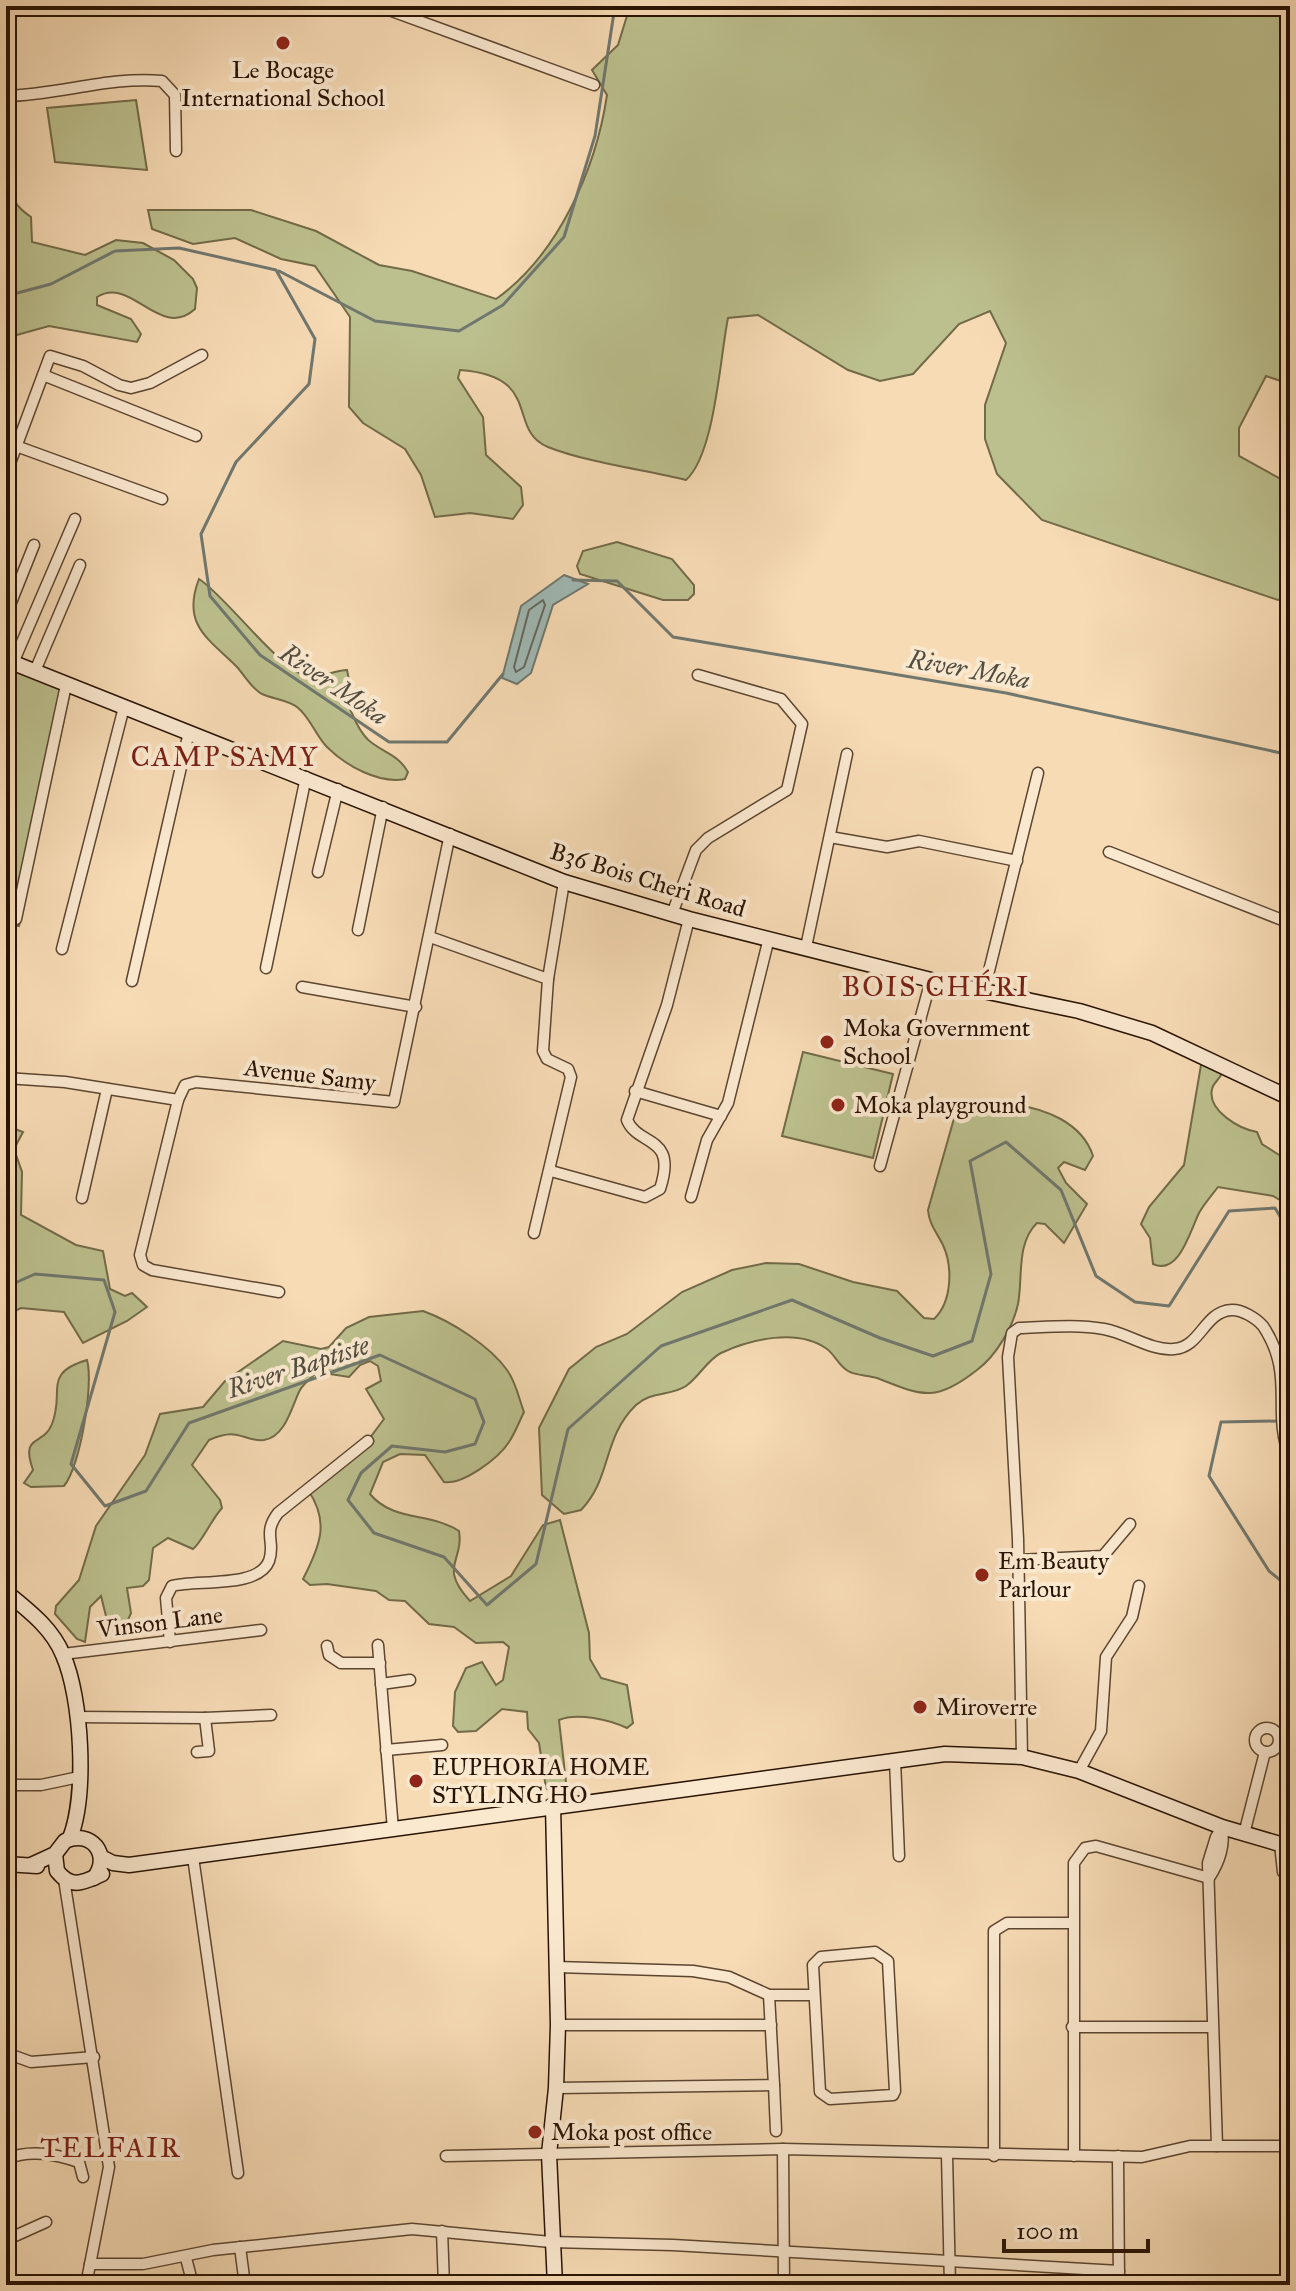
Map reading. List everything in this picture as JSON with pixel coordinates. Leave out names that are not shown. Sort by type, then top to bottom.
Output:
[{"type":"main road","name":"B36 Bois Cheri Road","points":[[10,661],[338,789],[564,882],[689,919],[931,980],[1079,1011],[1152,1033],[1290,1098]]},
{"type":"main road","points":[[6,1592],[37,1617],[63,1654],[76,1717],[78,1808],[70,1838],[55,1854],[31,1865]]},
{"type":"main road","points":[[6,1864],[31,1865],[66,1878],[94,1878],[129,1865],[945,1754],[1022,1757],[1079,1771],[1222,1827],[1285,1846]]},
{"type":"main road","points":[[553,1805],[558,2025],[549,2154],[555,2285]]},
{"type":"main road","points":[[78,1808],[87,1838],[97,1846],[101,1857],[94,1878]]},
{"type":"main road","points":[[70,1838],[87,1838]]},
{"type":"main road","points":[[55,1854],[66,1878]]},
{"type":"main road","points":[[101,1857],[113,1863],[129,1865]]},
{"type":"street","points":[[378,6],[594,85]]},
{"type":"street","points":[[6,96],[33,95],[136,79],[162,81],[175,95],[176,151]]},
{"type":"street","points":[[6,474],[12,449],[49,358],[55,355],[119,385],[134,388],[150,383],[202,355]]},
{"type":"street","points":[[43,375],[196,436]]},
{"type":"street","points":[[12,449],[162,499]]},
{"type":"street","points":[[10,661],[75,519]]},
{"type":"street","points":[[6,615],[34,545]]},
{"type":"street","points":[[35,671],[80,565]]},
{"type":"street","points":[[672,914],[696,850],[708,838],[787,790],[802,724],[781,699],[698,675]]},
{"type":"street","points":[[16,919],[66,685]]},
{"type":"street","points":[[62,949],[124,707]]},
{"type":"street","points":[[132,981],[189,732]]},
{"type":"street","points":[[806,947],[847,754]]},
{"type":"street","points":[[984,991],[1038,773]]},
{"type":"street","points":[[266,968],[306,777]]},
{"type":"street","points":[[318,872],[338,789]]},
{"type":"street","points":[[358,930],[383,807]]},
{"type":"street","name":"Avenue Samy","points":[[178,1100],[185,1085],[196,1082],[394,1102],[450,834]]},
{"type":"street","points":[[830,837],[887,847],[919,841],[1017,861]]},
{"type":"street","points":[[1109,852],[1290,923]]},
{"type":"street","points":[[534,1233],[571,1077],[568,1069],[547,1059],[543,1051],[548,979],[564,882]]},
{"type":"street","points":[[551,1171],[626,1193],[653,1195],[660,1189],[664,1164],[656,1145],[627,1124],[635,1091],[667,1005],[689,919]]},
{"type":"street","points":[[430,937],[548,979]]},
{"type":"street","points":[[691,1197],[707,1140],[721,1116],[744,1048],[769,938]]},
{"type":"street","points":[[880,1166],[931,980]]},
{"type":"street","points":[[302,987],[416,1007]]},
{"type":"street","points":[[6,1078],[178,1100],[140,1255],[143,1265],[152,1270],[279,1292]]},
{"type":"street","points":[[82,1198],[107,1089]]},
{"type":"street","points":[[635,1091],[721,1116]]},
{"type":"street","points":[[1022,1757],[1018,1560],[1008,1357],[1012,1333],[1019,1328],[1075,1325],[1127,1334],[1161,1349],[1177,1349],[1192,1344],[1222,1312],[1235,1309],[1258,1320],[1276,1341],[1286,1365],[1285,1431],[1290,1458]]},
{"type":"street","points":[[170,1642],[166,1598],[172,1586],[224,1582],[262,1570],[268,1563],[269,1525],[278,1513],[368,1441]]},
{"type":"street","points":[[1018,1560],[1103,1556],[1130,1524]]},
{"type":"street","points":[[1079,1771],[1101,1731],[1106,1657],[1132,1617],[1139,1586]]},
{"type":"street","name":"Vinson Lane","points":[[63,1654],[261,1630]]},
{"type":"street","points":[[378,1645],[393,1830]]},
{"type":"street","points":[[327,1646],[329,1655],[341,1663],[380,1663]]},
{"type":"street","points":[[381,1684],[410,1680]]},
{"type":"street","points":[[76,1717],[271,1715]]},
{"type":"street","points":[[197,1752],[209,1751],[205,1718]]},
{"type":"street","points":[[386,1750],[442,1745]]},
{"type":"street","points":[[1244,1834],[1265,1752]]},
{"type":"street","points":[[895,1760],[899,1856]]},
{"type":"street","points":[[6,1785],[41,1785],[79,1777]]},
{"type":"street","points":[[1217,2146],[1208,1863],[1222,1827]]},
{"type":"street","points":[[1285,1846],[1283,1872],[1290,1879]]},
{"type":"street","points":[[1074,2156],[1074,1863],[1085,1848],[1106,1847],[1209,1878]]},
{"type":"street","points":[[193,1857],[238,2173]]},
{"type":"street","points":[[66,1878],[109,2167],[86,2285]]},
{"type":"street","points":[[994,2156],[994,1931],[1007,1923],[1073,1923]]},
{"type":"street","points":[[875,1952],[888,1961],[896,2087],[893,2095],[830,2099],[820,2092],[814,1995],[813,1965],[821,1957],[875,1952]]},
{"type":"street","points":[[556,1967],[693,1971],[729,1977],[769,1995],[814,1995]]},
{"type":"street","points":[[769,1995],[776,2131]]},
{"type":"street","points":[[558,2025],[771,2025]]},
{"type":"street","points":[[1072,2027],[1212,2027]]},
{"type":"street","points":[[6,2053],[31,2062],[94,2057]]},
{"type":"street","points":[[556,2088],[774,2085]]},
{"type":"street","points":[[446,2156],[783,2149],[994,2156],[1118,2156],[1217,2146],[1290,2146]]},
{"type":"street","points":[[783,2149],[784,2285]]},
{"type":"street","points":[[6,2159],[22,2153],[63,2157],[79,2162],[83,2177]]},
{"type":"street","points":[[947,2155],[950,2285]]},
{"type":"street","points":[[1118,2156],[1119,2285]]},
{"type":"street","points":[[6,2240],[46,2222]]},
{"type":"street","points":[[90,2264],[143,2264],[240,2247],[412,2229],[551,2242],[1119,2271]]},
{"type":"street","points":[[442,2231],[444,2285]]},
{"type":"street","points":[[240,2247],[245,2285]]},
{"type":"street","points":[[186,2258],[193,2285]]},
{"type":"green space","points":[[630,6],[1290,6],[1290,384],[1266,376],[1239,428],[1239,456],[1290,484],[1290,596],[1278,600],[1042,520],[997,474],[985,439],[985,405],[1006,343],[990,311],[959,324],[913,374],[880,381],[848,370],[758,315],[728,318],[710,428],[696,467],[686,480],[548,447],[528,429],[520,404],[503,382],[486,374],[460,370],[458,378],[483,417],[486,455],[521,487],[523,505],[513,519],[470,513],[435,517],[421,475],[405,449],[363,423],[349,407],[350,317],[315,266],[281,259],[235,238],[193,244],[152,229],[148,210],[251,210],[316,231],[379,265],[412,271],[496,299],[538,259],[571,208],[594,152],[607,95],[592,70],[618,45]]},
{"type":"green space","points":[[136,100],[147,170],[55,162],[47,108]]},
{"type":"green space","points":[[6,176],[14,182],[16,202],[31,217],[32,242],[85,255],[116,240],[143,243],[174,260],[193,279],[197,288],[195,309],[182,317],[170,318],[122,294],[110,293],[97,297],[97,305],[131,319],[141,334],[137,342],[49,326],[6,338]]},
{"type":"green space","points":[[617,542],[672,559],[694,585],[694,594],[688,600],[663,600],[580,574],[577,566],[583,551]]},
{"type":"green space","points":[[199,579],[298,673],[315,677],[347,670],[351,690],[346,697],[356,722],[368,739],[404,766],[408,772],[405,779],[385,779],[353,767],[327,747],[297,707],[255,689],[201,630],[193,608]]},
{"type":"green space","points":[[6,662],[71,687],[19,926],[6,924]]},
{"type":"green space","name":"Moka playground","points":[[803,1052],[893,1074],[873,1158],[782,1136]]},
{"type":"green space","points":[[1209,1061],[1222,1073],[1212,1089],[1215,1105],[1226,1118],[1257,1132],[1262,1144],[1290,1162],[1290,1206],[1273,1196],[1218,1187],[1199,1213],[1177,1258],[1162,1266],[1153,1264],[1150,1238],[1141,1224],[1149,1207],[1184,1165],[1201,1065]]},
{"type":"green space","points":[[1011,1104],[1049,1113],[1071,1126],[1088,1144],[1093,1156],[1085,1170],[1064,1162],[1058,1168],[1066,1183],[1087,1204],[1064,1243],[1045,1224],[1037,1223],[1030,1231],[1023,1251],[1018,1304],[1012,1322],[997,1349],[977,1370],[949,1388],[938,1392],[917,1392],[851,1373],[827,1349],[802,1339],[774,1338],[746,1344],[716,1356],[686,1386],[636,1405],[617,1431],[598,1485],[581,1510],[564,1514],[542,1495],[539,1428],[569,1369],[596,1347],[627,1334],[682,1292],[732,1270],[766,1263],[799,1264],[853,1282],[897,1291],[924,1318],[934,1319],[947,1294],[949,1274],[946,1254],[928,1210],[955,1115],[970,1107]]},
{"type":"green space","points":[[6,1130],[23,1132],[14,1149],[22,1172],[21,1215],[76,1245],[103,1251],[110,1289],[125,1296],[132,1293],[147,1307],[83,1343],[64,1312],[21,1308],[6,1315]]},
{"type":"green space","points":[[423,1311],[469,1335],[500,1361],[513,1380],[524,1412],[504,1448],[470,1475],[444,1482],[425,1455],[400,1454],[383,1462],[370,1494],[390,1509],[436,1521],[459,1531],[455,1580],[470,1601],[511,1576],[543,1525],[560,1520],[589,1633],[590,1659],[601,1678],[627,1685],[633,1723],[627,1728],[593,1718],[559,1720],[567,1791],[561,1796],[546,1788],[539,1743],[528,1729],[527,1712],[502,1709],[476,1731],[458,1732],[453,1726],[455,1692],[466,1668],[482,1662],[496,1685],[503,1680],[509,1647],[503,1642],[476,1643],[454,1627],[429,1624],[405,1601],[389,1600],[376,1591],[327,1584],[310,1585],[303,1579],[318,1545],[321,1524],[308,1490],[369,1439],[384,1419],[366,1389],[381,1381],[378,1366],[370,1361],[360,1365],[349,1377],[317,1372],[301,1388],[283,1427],[272,1438],[257,1440],[228,1434],[209,1440],[192,1465],[220,1500],[222,1508],[193,1549],[168,1538],[153,1548],[149,1580],[143,1586],[127,1588],[131,1613],[124,1629],[116,1632],[109,1628],[101,1596],[90,1607],[85,1642],[77,1639],[55,1614],[56,1606],[79,1580],[96,1526],[145,1455],[160,1414],[203,1407],[225,1381],[283,1341],[321,1349],[329,1347],[346,1328],[369,1317]]},
{"type":"green space","points":[[87,1360],[87,1405],[70,1476],[64,1486],[31,1487],[24,1483],[33,1470],[29,1450],[52,1424],[60,1378],[73,1365]]},
{"type":"water","points":[[564,575],[588,584],[553,605],[531,673],[517,684],[502,678],[521,606]]},
{"type":"waterway","points":[[279,271],[375,321],[459,331],[503,305],[564,237],[595,136],[615,6]]},
{"type":"waterway","name":"River Moka","points":[[6,296],[51,284],[115,251],[179,248],[276,270],[315,339],[309,384],[236,462],[201,534],[210,596],[260,655],[389,742],[447,742],[503,674]]},
{"type":"waterway","name":"River Moka","points":[[573,580],[617,581],[673,637],[1006,693],[1290,755]]},
{"type":"waterway","name":"River Baptiste","points":[[6,1287],[35,1274],[104,1280],[115,1312],[71,1464],[105,1506],[146,1491],[189,1423],[380,1355],[475,1399],[484,1422],[475,1444],[445,1452],[392,1446],[361,1473],[348,1500],[374,1533],[444,1557],[487,1605],[536,1564],[568,1429],[661,1346],[792,1300],[880,1338],[933,1356],[972,1341],[991,1274],[970,1161],[1006,1142],[1061,1190],[1096,1276],[1135,1302],[1169,1306],[1229,1211],[1275,1208],[1290,1233]]},
{"type":"waterway","name":"River Baptiste","points":[[1278,1421],[1221,1422],[1209,1476],[1269,1571],[1290,1588]]},
{"type":"place","name":"Le Bocage International School","points":[[283,43]]},
{"type":"place","name":"Moka Government School","points":[[827,1042]]},
{"type":"place","name":"Moka playground","points":[[838,1105]]},
{"type":"place","name":"Em Beauty Parlour","points":[[982,1575]]},
{"type":"place","name":"Miroverre","points":[[920,1707]]},
{"type":"place","name":"EUPHORIA HOME STYLING HO","points":[[416,1781]]},
{"type":"place","name":"Moka post office","points":[[535,2132]]},
{"type":"district","name":"CAMP SAMY","points":[[225,756]]},
{"type":"district","name":"BOIS CHÉRI","points":[[936,986]]},
{"type":"district","name":"TELFAIR","points":[[111,2147]]}]
